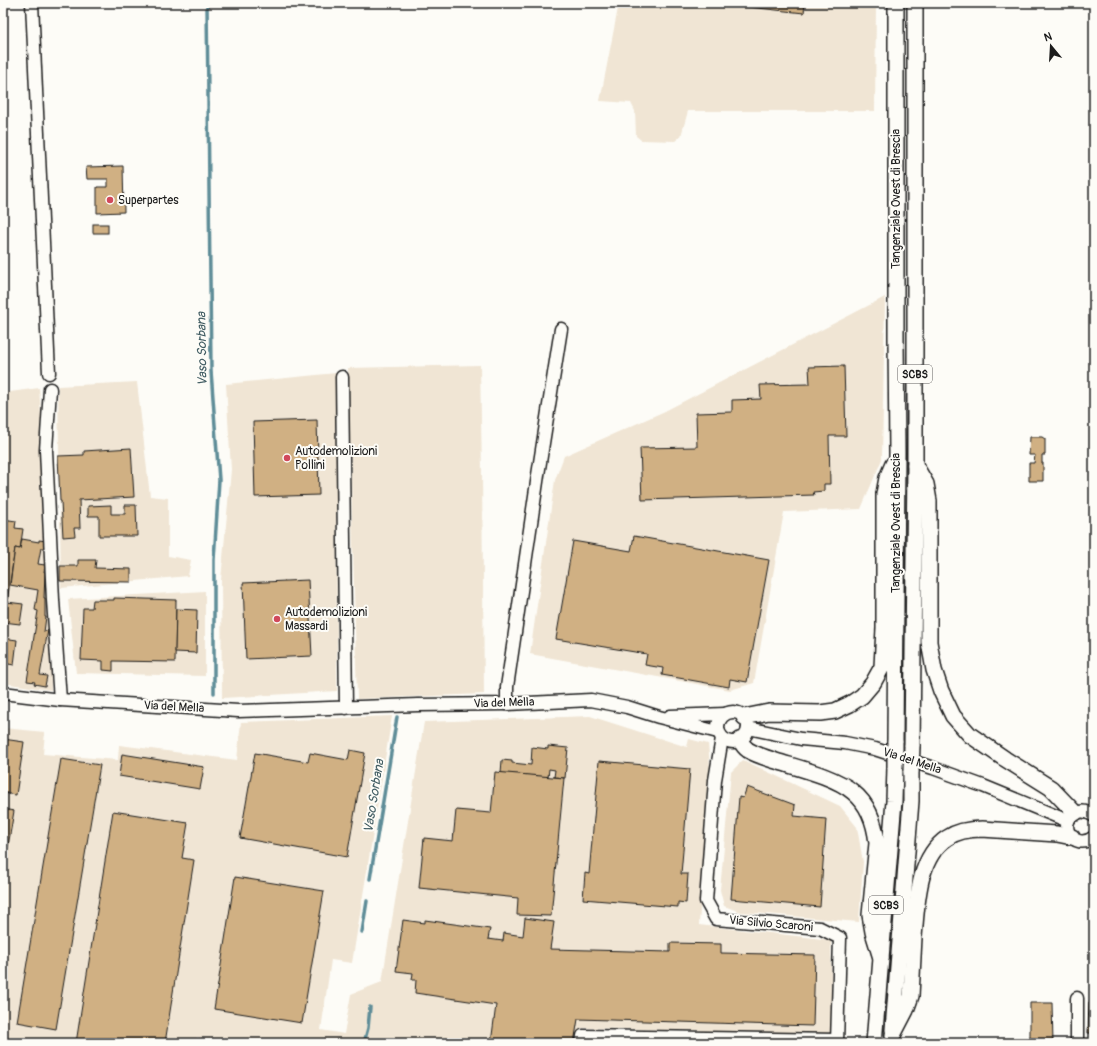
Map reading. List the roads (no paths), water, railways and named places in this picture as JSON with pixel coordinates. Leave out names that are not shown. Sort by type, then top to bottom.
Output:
[{"type":"main road","name":"Tangenziale Ovest di Brescia","points":[[874,1043],[894,801],[897,453],[896,3]]},
{"type":"main road","name":"Tangenziale Ovest di Brescia","points":[[892,1039],[911,800],[915,465],[915,3]]},
{"type":"main road","points":[[881,958],[873,932],[870,915],[877,843],[876,833],[867,809],[852,791],[839,783],[814,773],[767,758],[746,749],[734,733],[769,712],[820,713],[835,711],[862,696],[873,683],[882,667],[884,628],[884,494],[887,478],[897,453]]},
{"type":"main road","points":[[915,465],[926,484],[929,501],[929,642],[934,670],[941,691],[953,716],[970,735],[1005,760],[1051,788],[1071,817]]},
{"type":"main road","points":[[892,1039],[911,996],[916,906],[919,886],[924,870],[938,845],[947,838],[970,829],[1057,834],[1072,838]]},
{"type":"street","points":[[32,3],[49,373]]},
{"type":"street","points":[[507,704],[507,687],[538,475],[562,329]]},
{"type":"street","points":[[342,377],[346,708]]},
{"type":"street","points":[[50,389],[46,450],[53,600],[60,700]]},
{"type":"street","name":"Via del Mella","points":[[3,692],[60,700],[238,711],[507,704],[591,700],[627,707],[659,717],[734,733],[845,743],[875,749],[1071,817],[1080,811],[1085,811],[1094,816]]},
{"type":"street","name":"Via del Mella","points":[[659,717],[725,714],[735,712],[740,714],[734,733]]},
{"type":"street","name":"Via Silvio Scaroni","points":[[582,1043],[583,1036],[837,1042],[840,938],[820,928],[716,919],[706,901],[715,780],[734,733],[717,727],[721,717],[725,714]]},
{"type":"street","points":[[1071,817],[1067,830],[1072,838],[1080,842],[1090,840],[1094,837]]},
{"type":"street","points":[[1077,998],[1077,1043]]},
{"type":"waterway","name":"Vaso Sorbana","points":[[207,4],[211,371],[219,480],[214,560],[214,693]]},
{"type":"waterway","name":"Vaso Sorbana","points":[[370,879],[397,717]]},
{"type":"waterway","name":"Vaso Sorbana","points":[[362,932],[367,901]]},
{"type":"waterway","name":"Vaso Sorbana","points":[[364,1043],[368,1028],[370,1007]]},
{"type":"place","name":"Superpartes","points":[[110,200]]},
{"type":"place","name":"Autodemolizioni Pollini","points":[[287,458]]},
{"type":"place","name":"Autodemolizioni Massardi","points":[[277,619]]}]
